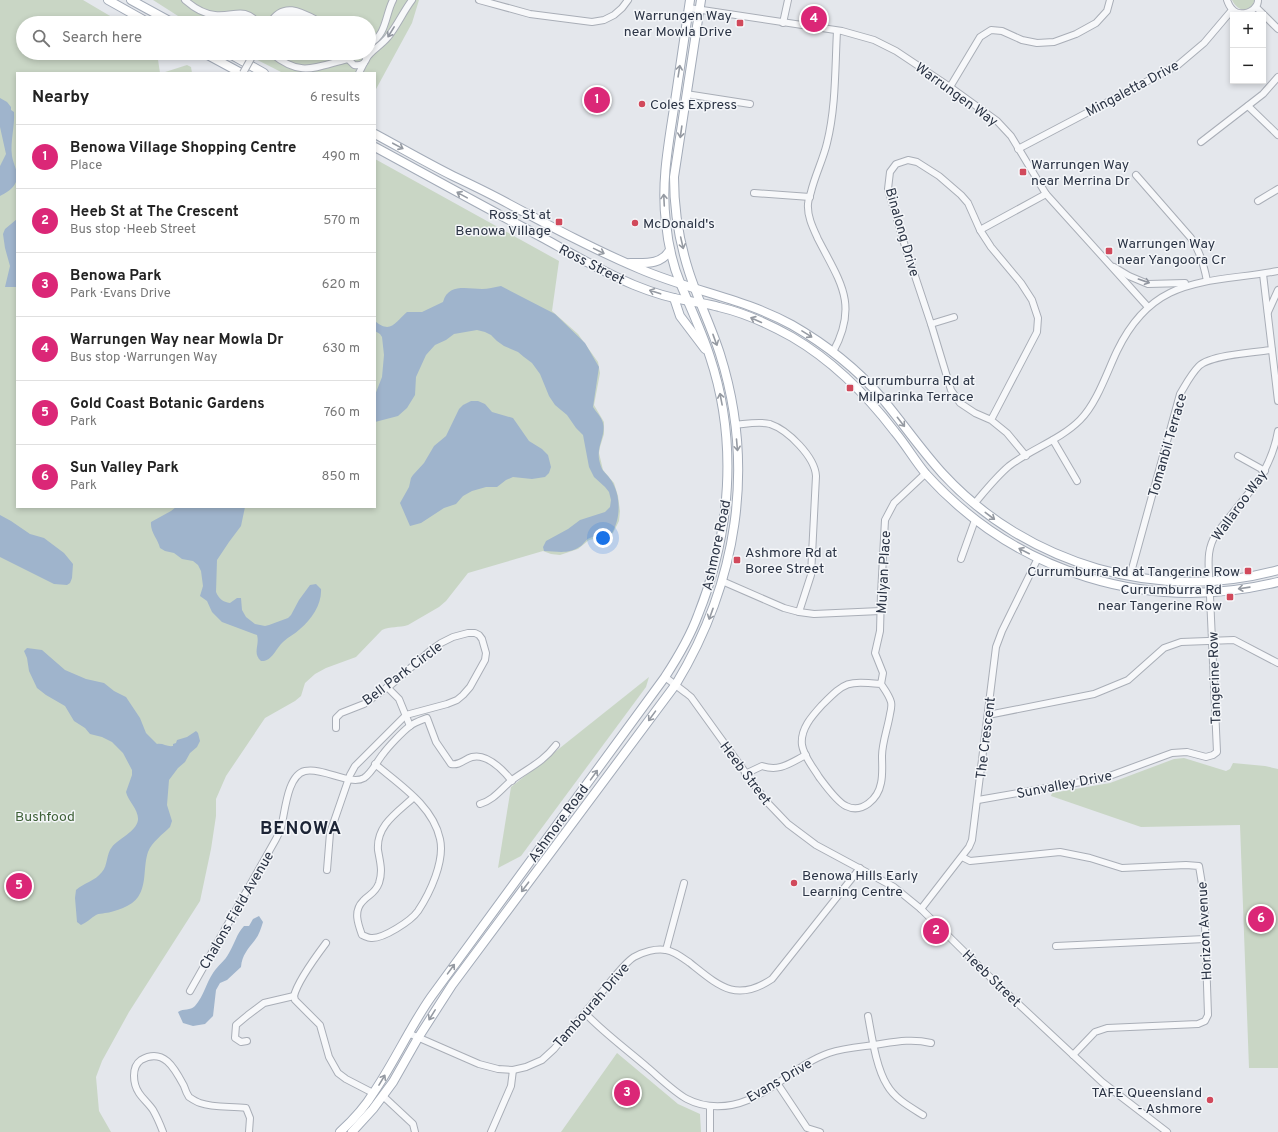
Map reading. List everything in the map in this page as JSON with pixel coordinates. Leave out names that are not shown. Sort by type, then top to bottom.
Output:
[{"type":"main road","points":[[108,0],[137,16]]},
{"type":"main road","points":[[131,0],[160,16]]},
{"type":"main road","name":"Ashmore Road","points":[[352,1132],[383,1096],[452,985],[676,684],[698,644],[709,620],[722,581],[733,534],[738,488],[738,456],[735,425],[730,392],[724,368],[683,247],[674,198],[674,177],[701,0]]},
{"type":"main road","name":"Ashmore Road","points":[[340,1132],[373,1094],[430,997],[666,677],[685,645],[712,577],[725,510],[728,481],[727,438],[720,393],[711,358],[680,284],[670,250],[664,206],[665,168],[690,4]]},
{"type":"main road","points":[[217,60],[240,72]]},
{"type":"main road","points":[[241,60],[262,72]]},
{"type":"main road","name":"Ross Street","points":[[376,135],[451,175],[625,263],[680,284],[760,309],[793,326],[833,352],[872,388],[933,464],[974,504],[1010,530],[1046,549],[1086,565],[1130,576],[1166,581],[1209,581],[1257,575],[1278,570]]},
{"type":"main road","name":"Ross Street","points":[[376,148],[611,274],[635,285],[674,298],[721,307],[751,317],[789,336],[826,360],[846,377],[867,398],[926,473],[975,520],[1017,548],[1087,578],[1125,586],[1168,592],[1210,592],[1244,589],[1278,582]]},
{"type":"main road","points":[[625,263],[655,262],[664,257],[670,250]]},
{"type":"main road","points":[[674,298],[680,316],[711,358]]},
{"type":"street","points":[[185,0],[207,14],[224,15],[242,13],[250,16]]},
{"type":"street","points":[[376,38],[381,33],[384,27],[390,7],[394,0]]},
{"type":"street","points":[[376,49],[389,37],[412,0]]},
{"type":"street","points":[[479,0],[535,15],[596,22],[614,15],[628,0]]},
{"type":"street","points":[[783,23],[788,0]]},
{"type":"street","points":[[950,86],[980,37],[991,30],[1002,31],[1022,40],[1037,43],[1054,42],[1076,34],[1096,23],[1107,11],[1110,0]]},
{"type":"street","points":[[1227,0],[1232,10],[1238,13],[1251,11],[1256,7],[1258,0]]},
{"type":"street","name":"Warrungen Way","points":[[690,4],[699,10],[837,31],[874,40],[896,51],[950,86],[998,122],[1010,136],[1046,194],[1148,307]]},
{"type":"street","points":[[1256,7],[1278,29]]},
{"type":"street","name":"Mingaletta Drive","points":[[1018,149],[1178,64],[1204,43],[1232,10]]},
{"type":"street","points":[[283,16],[289,14],[310,16]]},
{"type":"street","points":[[833,352],[839,341],[844,326],[846,308],[845,296],[842,284],[812,226],[808,204],[813,182],[827,144],[833,115],[837,31]]},
{"type":"street","points":[[243,72],[250,60]]},
{"type":"street","points":[[282,60],[290,65],[304,69],[318,67],[342,60]]},
{"type":"street","points":[[350,60],[354,72]]},
{"type":"street","points":[[351,60],[358,66],[363,60]]},
{"type":"street","points":[[359,72],[364,60]]},
{"type":"street","points":[[1201,142],[1263,94],[1278,77]]},
{"type":"street","points":[[686,94],[750,104]]},
{"type":"street","points":[[1248,106],[1278,135]]},
{"type":"street","name":"Binalong Drive","points":[[992,420],[1037,332],[1038,318],[1032,300],[1021,283],[991,247],[980,230],[968,203],[961,195],[939,176],[917,162],[908,160],[896,164],[890,172],[888,189],[951,390],[960,403],[975,413],[992,420],[1008,433],[1026,456]]},
{"type":"street","points":[[1136,175],[1198,248],[1203,259],[1207,281]]},
{"type":"street","points":[[1258,201],[1278,189]]},
{"type":"street","points":[[754,193],[810,197]]},
{"type":"street","points":[[980,230],[1046,194]]},
{"type":"street","points":[[1109,265],[1148,284],[1196,283]]},
{"type":"street","points":[[974,504],[994,481],[1010,466],[1053,440],[1078,422],[1089,408],[1125,335],[1134,322],[1148,307],[1159,299],[1180,288],[1196,283],[1278,271]]},
{"type":"street","points":[[1263,274],[1278,401]]},
{"type":"street","points":[[1268,314],[1278,290]]},
{"type":"street","points":[[931,324],[954,317]]},
{"type":"street","name":"Tomanbil Terrace","points":[[1130,576],[1180,394],[1189,378],[1201,364],[1215,358],[1272,350]]},
{"type":"street","points":[[735,425],[763,423],[776,426],[783,430],[796,442],[808,455],[814,465],[816,476],[811,575],[799,612]]},
{"type":"street","name":"Wallaroo Way","points":[[1209,581],[1208,558],[1212,541],[1222,526],[1259,480],[1276,453],[1278,431]]},
{"type":"street","points":[[1053,440],[1076,481]]},
{"type":"street","points":[[1238,456],[1265,471]]},
{"type":"street","name":"Mulyan Place","points":[[881,684],[856,682],[846,684],[837,690],[817,711],[807,723],[803,734],[802,745],[808,761],[836,797],[846,806],[858,808],[869,804],[881,784],[882,749],[888,730],[892,704],[888,694],[881,684],[883,672],[875,653],[880,631],[885,520],[894,503],[926,473]]},
{"type":"street","points":[[961,559],[975,520]]},
{"type":"street","name":"The Crescent","points":[[921,909],[969,848],[972,840],[998,639],[1038,558]]},
{"type":"street","points":[[722,581],[784,608],[799,612],[814,614],[880,611]]},
{"type":"street","name":"Tangerine Row","points":[[1209,581],[1217,752]]},
{"type":"street","name":"Bell Park Circle","points":[[327,870],[330,833],[355,766],[406,715],[447,704],[457,700],[463,695],[470,687],[485,660],[486,653],[482,639],[475,633],[468,633],[453,637],[441,643],[364,704],[341,713],[336,718],[336,728]]},
{"type":"street","points":[[988,715],[1094,694],[1128,680],[1170,645],[1181,642],[1234,640],[1278,663]]},
{"type":"street","name":"Heeb Street","points":[[666,677],[691,698],[766,801],[798,832],[816,845],[894,887],[921,909],[996,983],[1102,1082],[1167,1132]]},
{"type":"street","points":[[387,687],[399,699],[410,726]]},
{"type":"street","points":[[349,780],[362,779],[368,775],[383,753],[410,726],[427,718],[436,742],[451,764],[460,764],[471,757],[483,758],[500,768],[512,781]]},
{"type":"street","points":[[480,804],[491,799],[512,781],[542,760],[556,744]]},
{"type":"street","name":"Sunvalley Drive","points":[[978,800],[1104,778],[1172,753],[1187,752],[1206,757],[1217,752]]},
{"type":"street","points":[[745,774],[762,766],[771,769],[783,767],[806,755]]},
{"type":"street","points":[[375,764],[414,797],[434,821],[440,840],[441,855],[432,886],[418,912],[408,921],[382,936],[371,938],[362,935],[358,923],[357,910],[363,901],[373,894],[381,876],[381,864],[378,851],[378,842],[381,831],[387,821],[414,797]]},
{"type":"street","name":"Chalons Field Avenue","points":[[190,991],[276,839],[281,828],[283,814],[292,784],[296,777],[303,771],[313,771],[323,772],[349,780]]},
{"type":"street","name":"Horizon Avenue","points":[[962,857],[970,861],[1060,852],[1122,868],[1186,865],[1199,866],[1204,896],[1208,1014],[1205,1021],[1198,1024],[1107,1028],[1095,1032],[1073,1055]]},
{"type":"street","points":[[684,882],[666,950],[681,957],[716,984],[730,990],[744,991],[761,986],[772,979],[860,868]]},
{"type":"street","points":[[1056,946],[1205,939]]},
{"type":"street","points":[[326,943],[299,983],[295,991],[295,1000],[320,1025],[329,1057],[338,1073],[373,1094]]},
{"type":"street","name":"Tambourah Drive","points":[[408,1033],[479,1064],[498,1069],[513,1070],[526,1067],[542,1060],[632,958],[650,951],[666,950]]},
{"type":"street","points":[[247,1041],[241,1042],[235,1038],[236,1025],[264,1003],[294,996]]},
{"type":"street","name":"Evans Drive","points":[[585,1013],[687,1099],[710,1106],[729,1105],[748,1100],[814,1060],[829,1053],[847,1048],[907,1040],[919,1040],[931,1043]]},
{"type":"street","points":[[868,1016],[883,1077],[888,1086],[901,1100],[923,1115]]},
{"type":"street","points":[[163,1132],[159,1120],[138,1093],[135,1079],[134,1070],[139,1062],[149,1056],[162,1057],[170,1064],[176,1071],[189,1097],[199,1103],[246,1108],[250,1118],[249,1132]]},
{"type":"street","points":[[491,1132],[511,1086],[513,1070]]},
{"type":"street","points":[[777,1083],[807,1128],[820,1132]]},
{"type":"street","points":[[383,1096],[413,1124],[415,1132]]},
{"type":"street","points":[[710,1106],[710,1132]]},
{"type":"green space","name":"Bushfood","points":[[0,0],[83,0],[110,16],[16,16],[16,60],[158,60],[160,72],[16,72],[16,508],[376,508],[376,160],[559,261],[552,311],[578,334],[598,362],[600,373],[594,405],[604,422],[604,434],[599,453],[603,470],[614,483],[620,511],[619,521],[611,535],[589,540],[578,549],[560,555],[543,551],[468,573],[446,601],[439,607],[408,625],[382,630],[356,657],[326,668],[315,674],[305,683],[301,696],[265,718],[226,776],[216,799],[216,816],[211,849],[200,901],[129,1012],[102,1061],[96,1077],[99,1111],[111,1132],[0,1132]]},
{"type":"green space","points":[[153,0],[419,0],[412,23],[376,89],[376,72],[281,72],[258,60],[376,60],[376,16],[178,16]]},
{"type":"green space","points":[[1232,0],[1255,0],[1250,8],[1244,10],[1237,7]]},
{"type":"green space","points":[[187,65],[191,67],[192,72],[165,72]]},
{"type":"green space","points":[[649,677],[646,687],[521,856],[498,868],[511,787]]},
{"type":"green space","points":[[1184,758],[1226,771],[1230,769],[1233,763],[1265,766],[1278,769],[1278,1068],[1249,1068],[1240,825],[1141,827],[1051,796],[1052,793],[1110,783],[1174,759]]},
{"type":"green space","points":[[617,1053],[678,1104],[700,1114],[701,1132],[561,1132]]},
{"type":"water","points":[[0,98],[7,102],[11,107],[11,110],[14,112],[12,150],[16,169],[16,182],[13,187],[0,196],[0,166],[6,154],[0,127]]},
{"type":"water","points":[[16,220],[16,287],[5,287],[10,266],[3,234],[5,229]]},
{"type":"water","points":[[501,286],[555,314],[585,343],[599,367],[593,407],[601,418],[604,427],[599,449],[599,459],[602,469],[611,480],[617,492],[619,506],[618,514],[612,533],[595,536],[586,540],[581,546],[572,551],[544,551],[543,547],[546,541],[568,529],[580,520],[605,512],[610,507],[611,500],[609,492],[594,477],[589,467],[583,435],[567,415],[555,405],[549,396],[540,374],[532,363],[518,352],[504,346],[485,332],[477,330],[454,334],[435,345],[426,355],[416,377],[415,395],[407,408],[398,416],[376,422],[376,392],[382,377],[384,355],[382,337],[376,332],[376,322],[385,327],[389,327],[407,312],[422,312],[443,302],[449,292],[459,288],[484,289]]},
{"type":"water","points":[[471,401],[478,401],[485,404],[492,412],[513,418],[529,441],[542,449],[548,455],[551,467],[549,473],[545,477],[532,479],[513,477],[497,487],[486,487],[472,491],[463,496],[456,504],[444,508],[421,523],[410,526],[400,503],[409,487],[411,478],[424,463],[434,446],[446,436],[459,409]]},
{"type":"water","points":[[175,508],[245,508],[241,526],[217,560],[216,592],[223,601],[228,603],[237,598],[241,598],[242,610],[246,617],[255,624],[265,626],[288,618],[310,585],[316,584],[321,589],[318,606],[312,616],[298,631],[283,642],[274,654],[265,661],[261,661],[257,655],[257,635],[222,622],[212,612],[207,601],[200,596],[203,586],[201,571],[198,565],[193,561],[182,559],[174,553],[160,548],[152,529],[151,522]]},
{"type":"water","points":[[0,515],[30,534],[44,538],[64,553],[73,564],[70,583],[67,585],[54,584],[0,557]]},
{"type":"water","points":[[27,648],[42,650],[65,670],[86,679],[104,683],[114,691],[126,697],[140,718],[146,733],[157,744],[173,746],[177,740],[187,737],[196,731],[200,741],[197,747],[190,753],[185,762],[178,768],[169,780],[167,805],[172,821],[170,827],[155,842],[148,852],[143,887],[138,897],[132,903],[123,908],[97,914],[81,925],[77,922],[75,898],[76,890],[96,878],[102,872],[112,847],[137,824],[137,813],[126,792],[132,775],[132,770],[123,753],[112,742],[102,737],[90,734],[85,728],[74,721],[65,706],[37,688],[29,671],[27,658],[24,651]]},
{"type":"water","points":[[259,916],[263,922],[261,929],[244,956],[241,967],[227,980],[220,983],[216,990],[213,1016],[205,1024],[193,1026],[183,1023],[178,1012],[195,1006],[201,998],[213,973],[227,956],[241,929],[244,926],[249,926],[253,919]]},
{"type":"place","name":"Warrungen Way near Mowla Dr","points":[[814,19]]},
{"type":"place","name":"Warrungen Way near Mowla Drive","points":[[740,23]]},
{"type":"place","name":"Benowa Village Shopping Centre","points":[[597,100]]},
{"type":"place","name":"Coles Express","points":[[642,104]]},
{"type":"place","name":"Warrungen Way near Merrina Dr","points":[[1023,172]]},
{"type":"place","name":"Ross St at Benowa Village","points":[[559,222]]},
{"type":"place","name":"McDonald's","points":[[635,223]]},
{"type":"place","name":"Warrungen Way near Yangoora Cr","points":[[1109,251]]},
{"type":"place","name":"Currumburra Rd at Milparinka Terrace","points":[[850,388]]},
{"type":"place","name":"Ashmore Rd at Boree Street","points":[[737,560]]},
{"type":"place","name":"Currumburra Rd at Tangerine Row","points":[[1248,571]]},
{"type":"place","name":"Currumburra Rd near Tangerine Row","points":[[1230,597]]},
{"type":"place","name":"Benowa Hills Early Learning Centre","points":[[794,883]]},
{"type":"place","name":"Gold Coast Botanic Gardens","points":[[19,886]]},
{"type":"place","name":"Sun Valley Park","points":[[1261,919]]},
{"type":"place","name":"Heeb St at The Crescent","points":[[936,931]]},
{"type":"place","name":"Benowa Park","points":[[627,1093]]},
{"type":"place","name":"TAFE Queensland - Ashmore","points":[[1210,1100]]},
{"type":"district","name":"BENOWA","points":[[301,828]]}]
